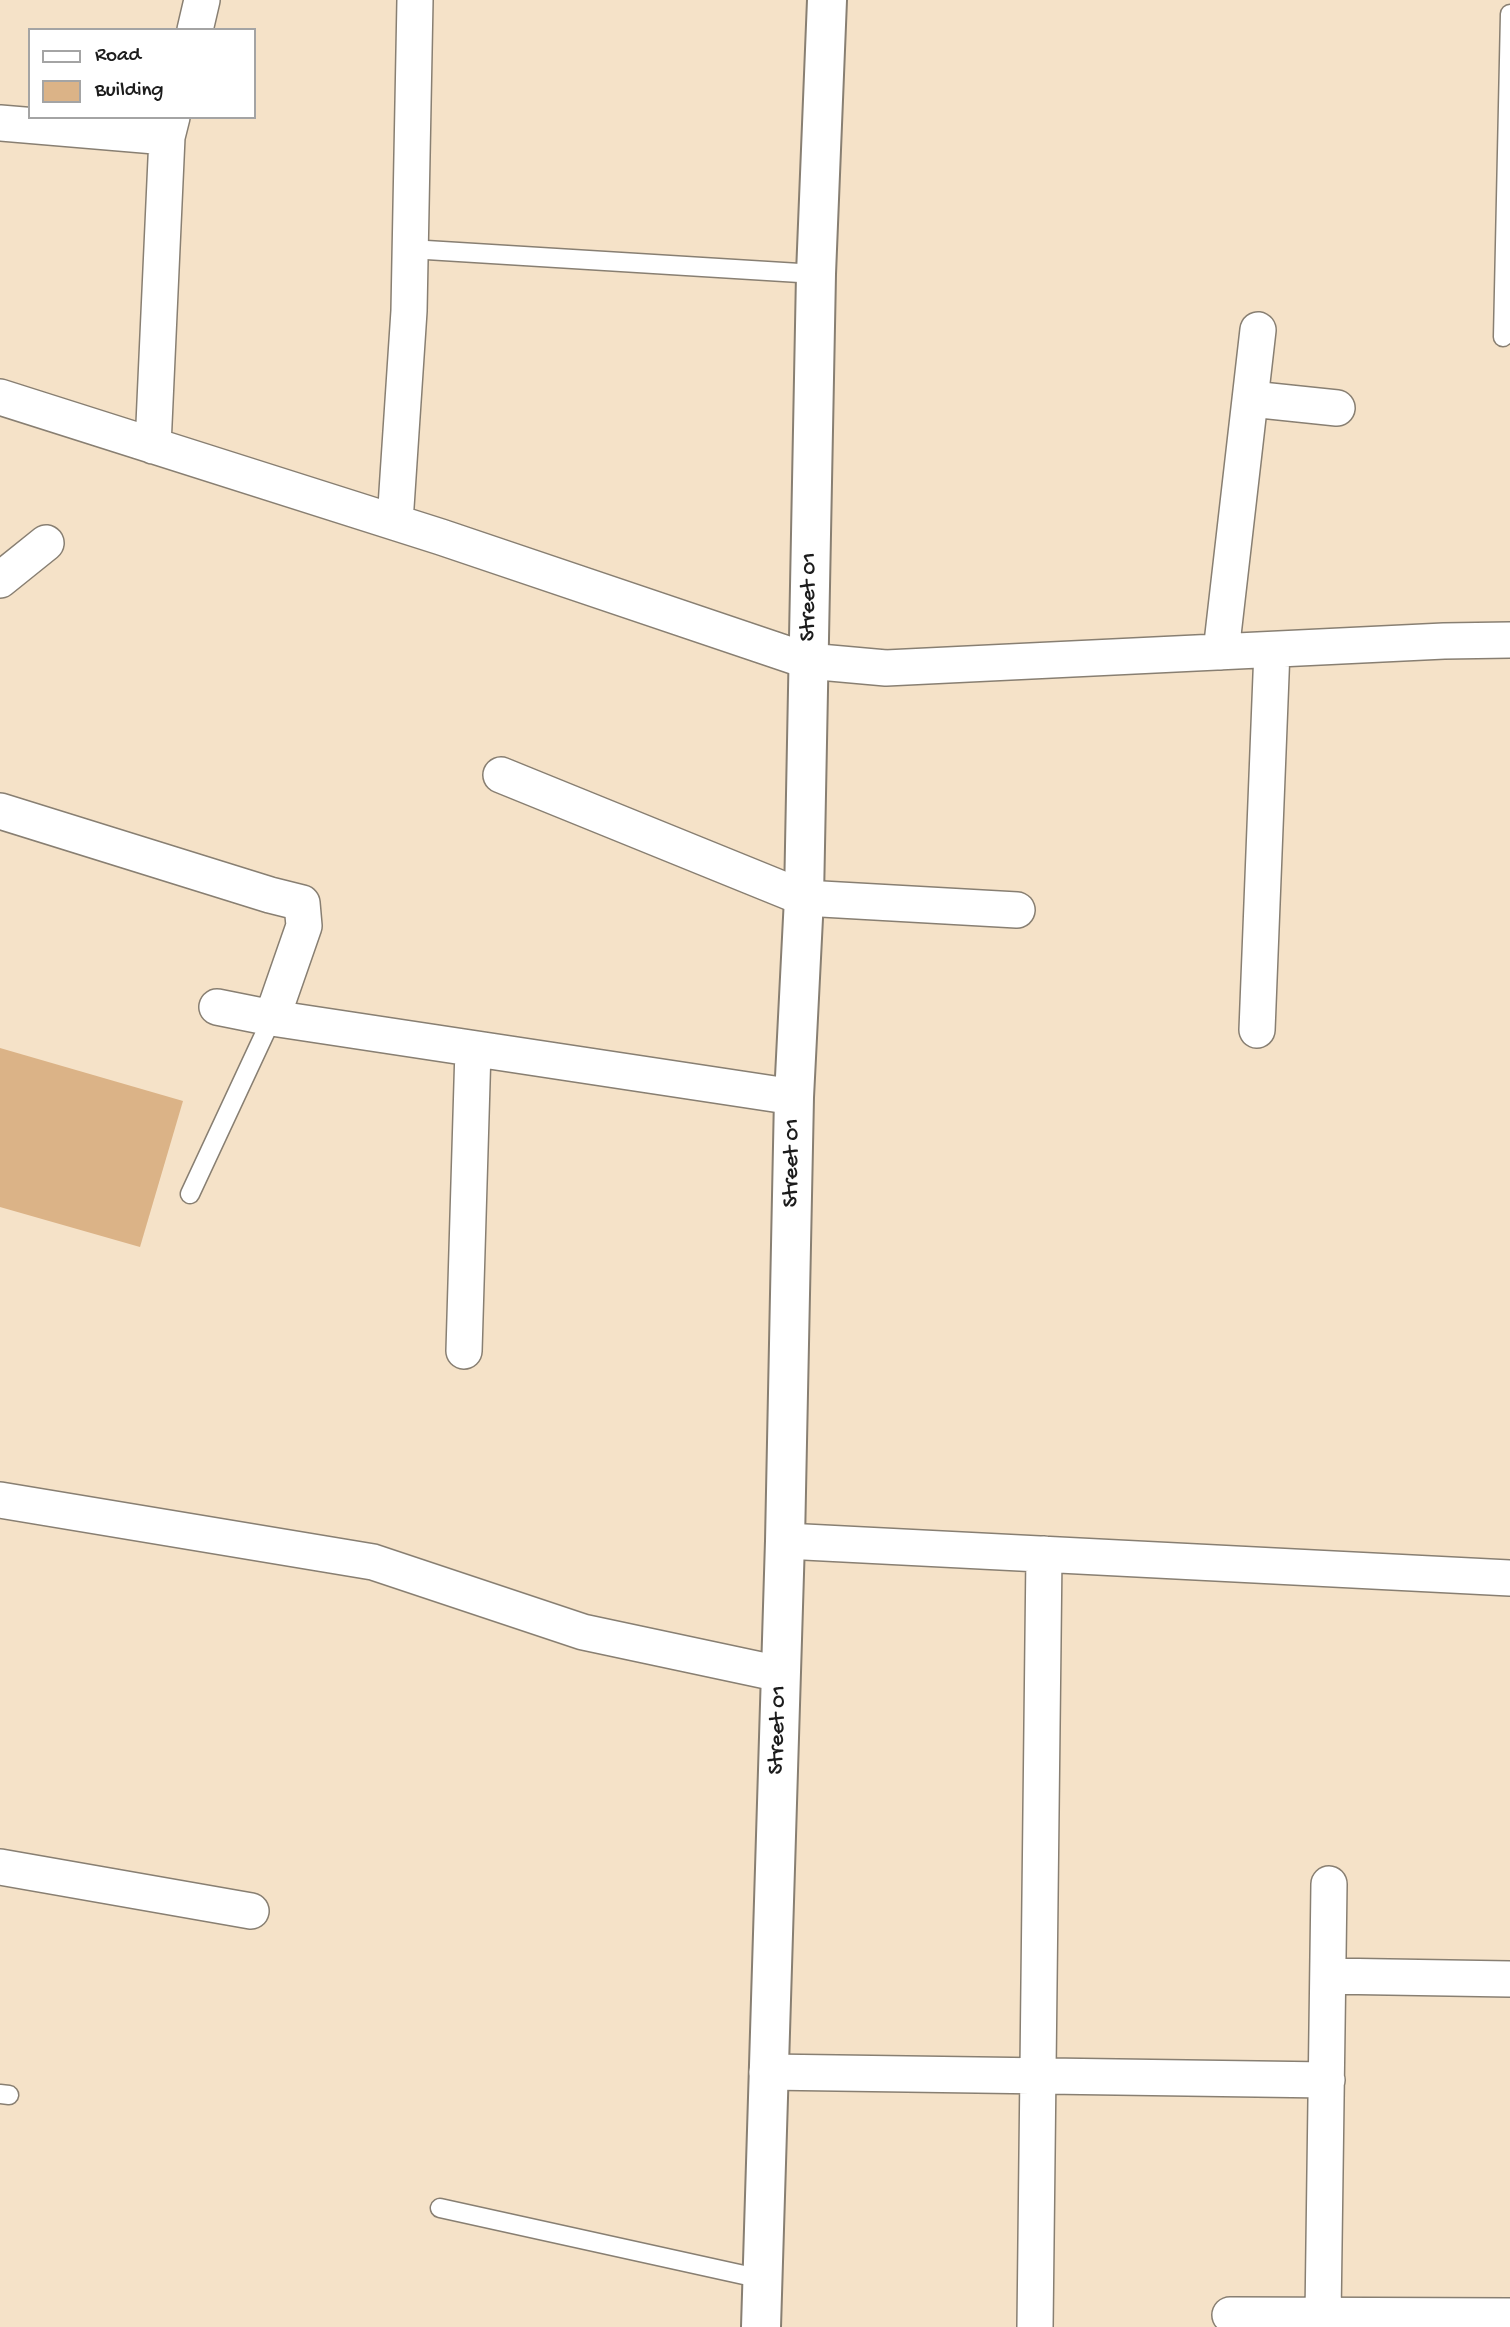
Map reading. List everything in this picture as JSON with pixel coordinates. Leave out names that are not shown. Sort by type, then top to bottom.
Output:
[{"type":"street","points":[[195,28],[202,0]]},
{"type":"street","points":[[395,522],[409,311],[415,0]]},
{"type":"street","name":"Street 01","points":[[761,2327],[785,1541],[794,1097],[804,898],[816,274],[827,0]]},
{"type":"street","points":[[0,122],[169,127],[153,446]]},
{"type":"street","points":[[1221,652],[1258,330]]},
{"type":"street","points":[[0,397],[395,522],[808,661],[886,667],[1510,640]]},
{"type":"street","points":[[1251,399],[1337,408]]},
{"type":"street","points":[[0,580],[46,543]]},
{"type":"street","points":[[1258,1030],[1272,650]]},
{"type":"street","points":[[501,775],[804,898],[1017,910]]},
{"type":"street","points":[[0,811],[302,903],[304,926],[272,1018]]},
{"type":"street","points":[[217,1007],[272,1018],[794,1097]]},
{"type":"street","points":[[464,1351],[472,1049]]},
{"type":"street","points":[[0,1500],[373,1562],[583,1632],[780,1674]]},
{"type":"street","points":[[785,1541],[1510,1578]]},
{"type":"street","points":[[1035,2327],[1044,1554]]},
{"type":"street","points":[[0,1867],[251,1911]]},
{"type":"street","points":[[1324,2316],[1329,1884]]},
{"type":"street","points":[[1328,1976],[1510,1979]]},
{"type":"street","points":[[767,2072],[1327,2080]]},
{"type":"street","points":[[1230,2315],[1510,2316]]},
{"type":"lane","points":[[1503,338],[1510,14]]},
{"type":"lane","points":[[410,249],[816,274]]},
{"type":"lane","points":[[190,1194],[272,1018]]},
{"type":"lane","points":[[440,2208],[762,2279]]},
{"type":"building","points":[[0,1048],[183,1101],[140,1247],[0,1207]]}]
